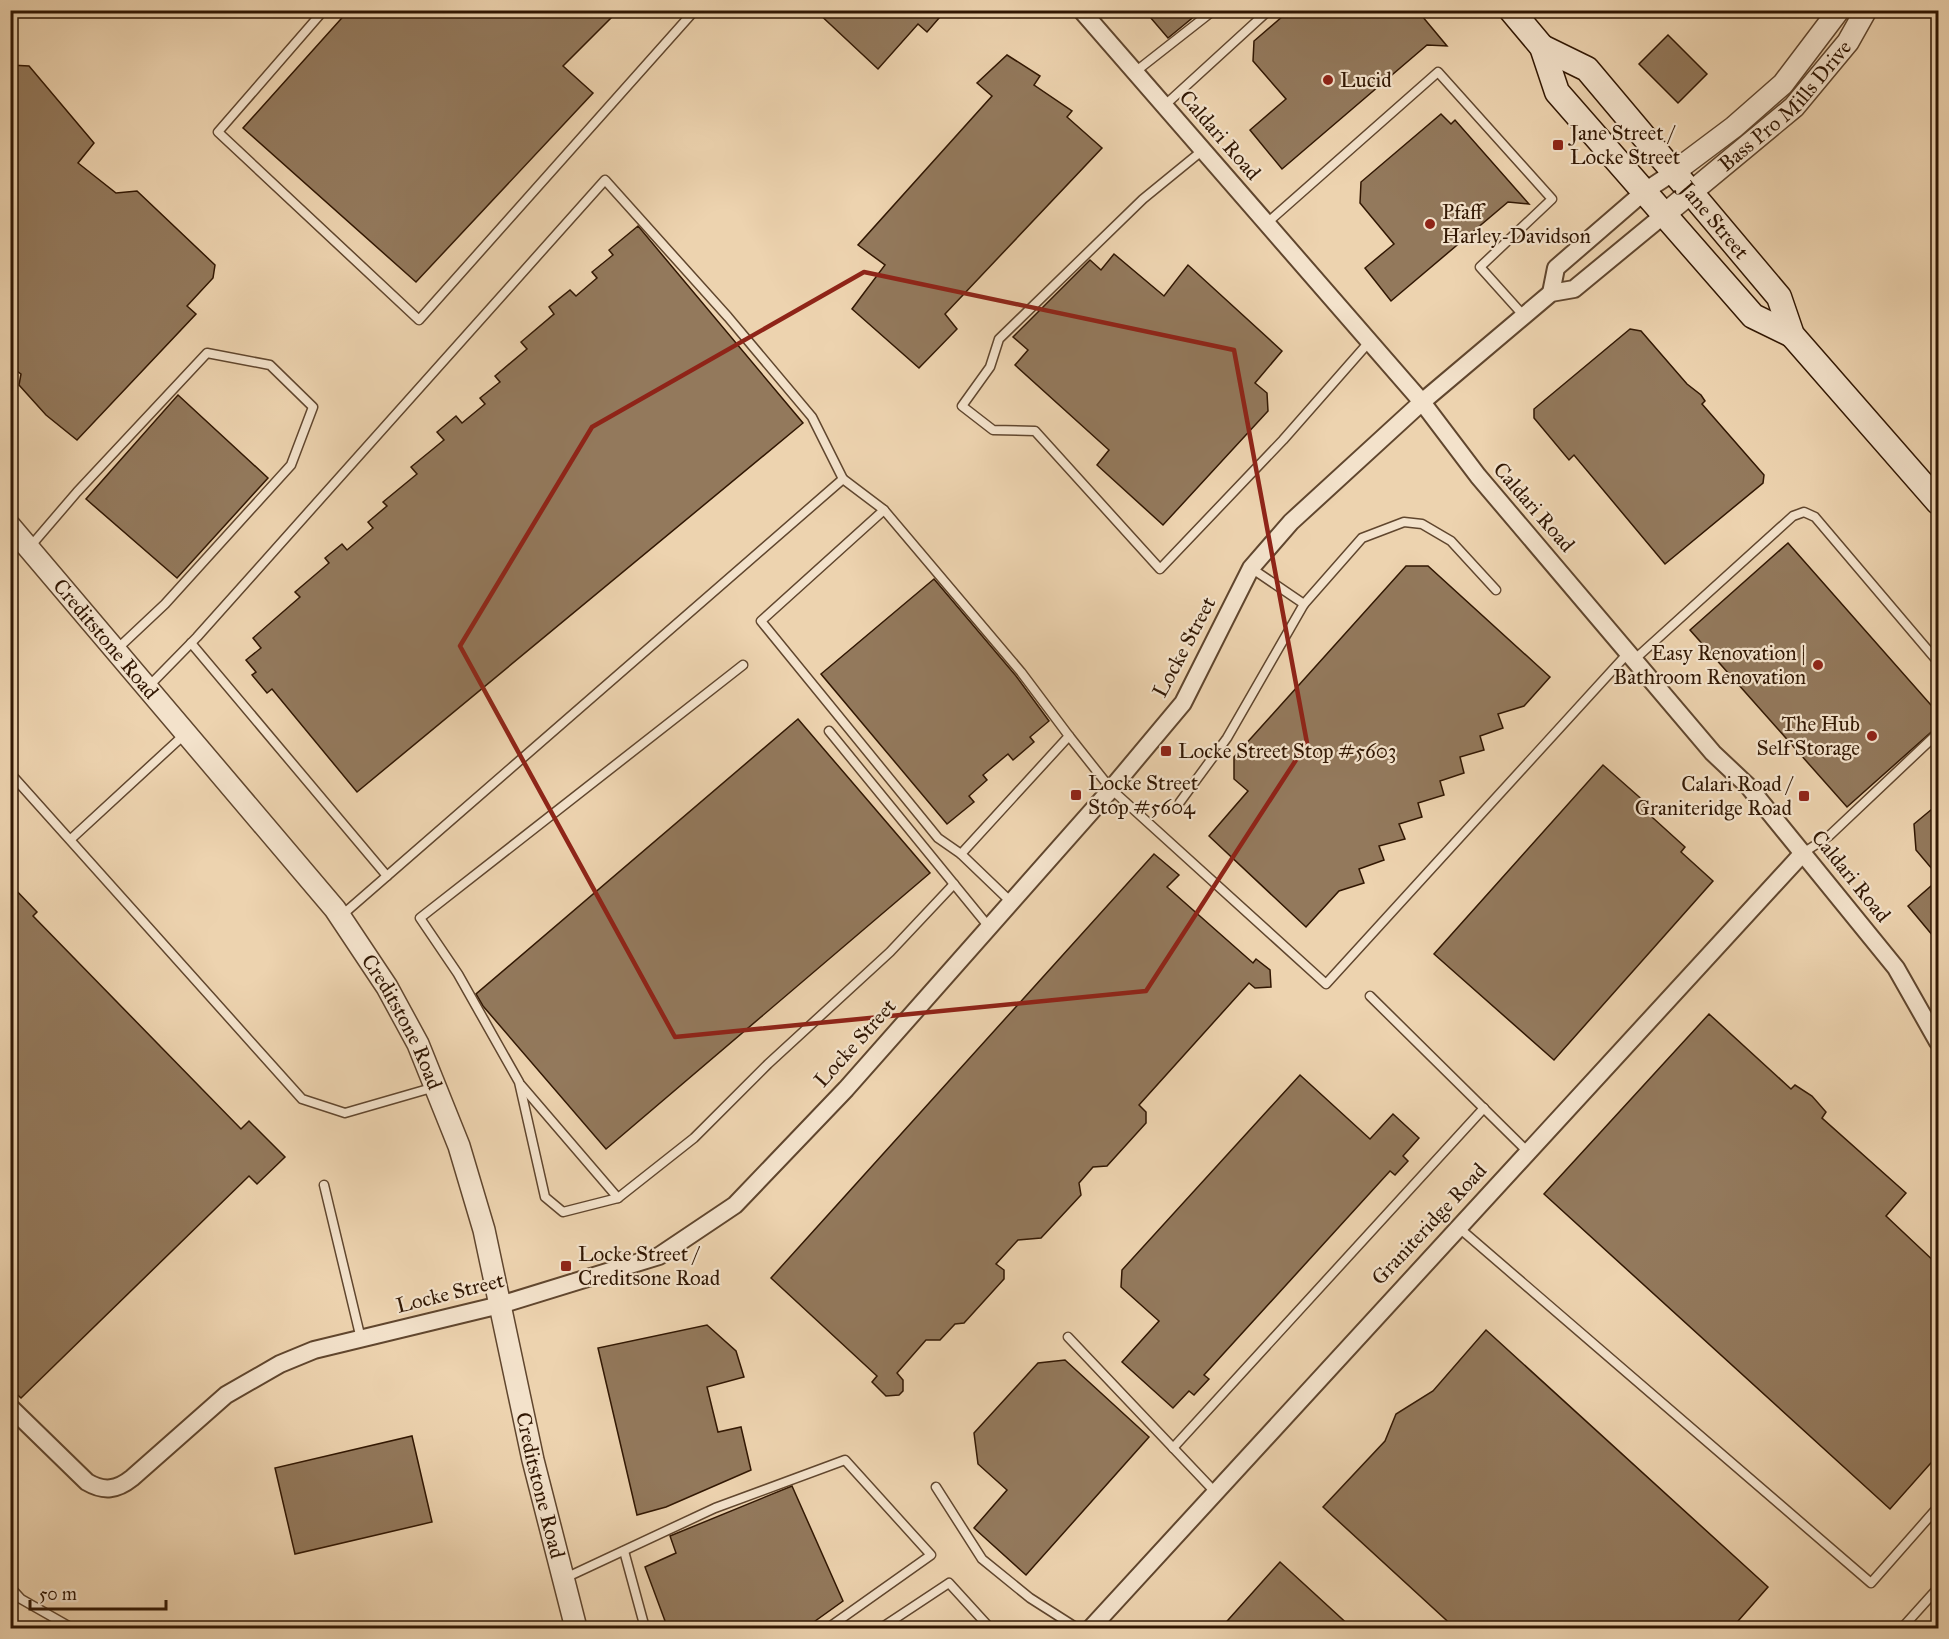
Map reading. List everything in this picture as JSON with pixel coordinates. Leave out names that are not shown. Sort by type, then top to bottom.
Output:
[{"type":"main road","name":"Jane Street","points":[[1511,10],[1542,47],[1557,92],[1753,316],[1792,335]]},
{"type":"main road","name":"Jane Street","points":[[1542,47],[1587,69],[1779,297],[1792,335],[1938,502]]},
{"type":"street","name":"Caldari Road","points":[[1082,10],[1422,402],[1478,476],[1713,753],[1748,786],[1896,968],[1931,1022],[1938,1041]]},
{"type":"street","name":"Bass Pro Mills Drive","points":[[1674,172],[1734,127],[1783,84],[1839,10]]},
{"type":"street","name":"Bass Pro Mills Drive","points":[[1665,214],[1794,107],[1848,42],[1866,10]]},
{"type":"street","points":[[1551,293],[1556,268],[1646,191],[1674,172]]},
{"type":"street","name":"Locke Street","points":[[10,1407],[87,1482],[98,1488],[110,1490],[127,1482],[226,1395],[255,1376],[314,1350],[500,1305],[659,1256],[735,1205],[846,1089],[1111,789],[1183,703],[1251,568],[1291,522],[1422,402],[1551,293],[1574,289],[1665,214]]},
{"type":"street","name":"Creditstone Road","points":[[10,526],[340,917],[387,987],[418,1044],[462,1157],[484,1230],[533,1460],[576,1629]]},
{"type":"street","name":"Graniteridge Road","points":[[1091,1629],[1457,1227],[1803,853]]},
{"type":"lane","points":[[324,10],[218,132],[419,320],[695,10]]},
{"type":"lane","points":[[1135,72],[1214,10]]},
{"type":"lane","points":[[1164,106],[1269,10]]},
{"type":"lane","points":[[1267,223],[1438,72],[1552,199],[1480,267],[1524,316]]},
{"type":"lane","points":[[1203,150],[1143,199],[999,339],[990,367],[962,406],[993,430],[1035,431],[1160,569],[1283,440],[1370,341]]},
{"type":"lane","points":[[147,688],[191,644],[605,180],[728,317],[812,417],[843,479],[884,510],[1021,672],[1111,789],[1326,984],[1632,655],[1793,516],[1804,512],[1815,517],[1938,662]]},
{"type":"lane","points":[[29,549],[76,492],[207,353],[270,365],[313,407],[291,465],[165,604],[115,651]]},
{"type":"lane","points":[[340,917],[843,479]]},
{"type":"lane","points":[[884,510],[761,621],[938,838],[961,854],[1011,902]]},
{"type":"lane","points":[[1180,802],[1227,738],[1304,604],[1362,538],[1404,522],[1422,524],[1451,542],[1496,590]]},
{"type":"lane","points":[[1251,568],[1304,604]]},
{"type":"lane","points":[[191,644],[387,876]]},
{"type":"lane","points":[[618,1198],[519,1083],[490,1027],[420,918],[743,665]]},
{"type":"lane","points":[[829,731],[989,927]]},
{"type":"lane","points":[[1803,853],[1829,836],[1938,733]]},
{"type":"lane","points":[[71,839],[185,734]]},
{"type":"lane","points":[[961,854],[1069,736]]},
{"type":"lane","points":[[10,773],[302,1099],[345,1113],[435,1087]]},
{"type":"lane","points":[[519,1083],[545,1197],[563,1212],[618,1198],[694,1138],[768,1064],[890,952],[954,884]]},
{"type":"lane","points":[[1370,996],[1527,1151]]},
{"type":"lane","points":[[1173,1448],[1484,1108]]},
{"type":"lane","points":[[324,1185],[361,1339]]},
{"type":"lane","points":[[1457,1227],[1871,1583],[1938,1507]]},
{"type":"lane","points":[[1068,1337],[1215,1492]]},
{"type":"lane","points":[[564,1579],[715,1509],[845,1460],[931,1555],[828,1629]]},
{"type":"lane","points":[[936,1487],[982,1559],[1030,1598],[1077,1629]]},
{"type":"lane","points":[[624,1551],[645,1629]]},
{"type":"lane","points":[[881,1629],[949,1583],[990,1629]]},
{"type":"lane","points":[[10,1587],[21,1599],[72,1629]]},
{"type":"lane","points":[[1902,1629],[1938,1588]]},
{"type":"lane","points":[[1909,1620],[1917,1629]]},
{"type":"highlighted area","points":[[864,272],[1234,350],[1307,743],[1146,991],[675,1037],[460,646],[592,427]]},
{"type":"building","points":[[349,10],[619,10],[563,66],[593,93],[416,282],[243,128]]},
{"type":"building","points":[[815,10],[946,10],[927,32],[918,24],[878,69]]},
{"type":"building","points":[[1144,10],[1202,10],[1168,38]]},
{"type":"building","name":"Lucid","points":[[1290,10],[1417,10],[1447,46],[1427,45],[1282,169],[1250,130],[1286,99],[1253,61],[1254,41]]},
{"type":"building","points":[[1668,35],[1707,74],[1678,103],[1639,64]]},
{"type":"building","points":[[1007,55],[1040,76],[1034,85],[1072,111],[1067,117],[1102,148],[945,314],[957,329],[919,368],[852,309],[885,265],[858,245],[992,96],[977,83]]},
{"type":"building","points":[[10,65],[29,66],[94,143],[78,163],[116,193],[137,191],[215,265],[213,278],[187,306],[196,314],[77,440],[46,415],[19,385],[21,374],[10,366]]},
{"type":"building","name":"Pfaff Harley-Davidson","points":[[1441,114],[1451,124],[1455,120],[1529,204],[1508,202],[1391,301],[1365,268],[1394,244],[1360,203],[1361,182]]},
{"type":"building","points":[[638,226],[803,423],[357,792],[272,689],[267,693],[252,675],[256,672],[246,660],[261,648],[253,638],[300,597],[295,592],[329,563],[325,558],[342,544],[347,550],[373,528],[368,522],[387,506],[383,502],[417,474],[411,467],[444,440],[437,432],[456,416],[462,423],[485,404],[480,398],[500,382],[495,376],[527,349],[521,342],[554,314],[549,307],[570,290],[576,296],[597,278],[592,272],[613,255],[609,250]]},
{"type":"building","points":[[1114,254],[1164,296],[1188,265],[1282,351],[1255,383],[1267,393],[1268,411],[1163,525],[1097,465],[1109,450],[1015,365],[1028,350],[1013,337],[1090,260],[1101,270]]},
{"type":"building","points":[[1630,329],[1641,331],[1687,384],[1701,395],[1705,401],[1702,404],[1764,475],[1763,483],[1665,564],[1574,455],[1569,460],[1534,418],[1534,409]]},
{"type":"building","points":[[178,395],[268,478],[177,578],[86,499]]},
{"type":"building","points":[[1788,543],[1938,713],[1938,726],[1847,807],[1690,630]]},
{"type":"building","points":[[1406,566],[1428,566],[1550,677],[1524,706],[1498,714],[1503,728],[1480,736],[1484,750],[1460,757],[1464,773],[1440,781],[1444,795],[1418,803],[1422,817],[1399,824],[1405,839],[1379,846],[1384,860],[1359,869],[1364,883],[1339,891],[1306,927],[1209,836],[1248,791],[1234,779],[1234,757]]},
{"type":"building","points":[[934,579],[1016,676],[1049,721],[1030,737],[1034,742],[1013,760],[1008,754],[983,775],[987,780],[969,796],[974,802],[947,824],[821,674]]},
{"type":"building","points":[[798,719],[930,873],[606,1149],[483,1006],[476,994]]},
{"type":"building","points":[[1603,765],[1646,803],[1642,808],[1685,847],[1681,852],[1713,881],[1554,1060],[1434,954]]},
{"type":"building","points":[[1938,804],[1938,876],[1916,850],[1914,824]]},
{"type":"building","points":[[1154,854],[1179,875],[1167,887],[1253,963],[1256,959],[1270,970],[1271,987],[1255,988],[1249,983],[1139,1105],[1146,1112],[1146,1123],[1107,1166],[1093,1167],[1079,1183],[1081,1195],[1041,1238],[1018,1240],[996,1264],[1004,1270],[1004,1279],[964,1323],[955,1324],[940,1340],[926,1340],[897,1373],[903,1380],[903,1391],[899,1395],[886,1396],[872,1382],[877,1376],[771,1278]]},
{"type":"building","points":[[1938,880],[1938,942],[1908,906]]},
{"type":"building","points":[[10,884],[37,912],[33,916],[241,1129],[249,1121],[285,1157],[257,1184],[249,1176],[21,1398],[10,1388]]},
{"type":"building","points":[[1709,1014],[1791,1089],[1795,1085],[1812,1096],[1826,1112],[1822,1118],[1906,1193],[1886,1216],[1938,1265],[1938,1455],[1890,1509],[1544,1194]]},
{"type":"building","points":[[1300,1075],[1370,1139],[1393,1114],[1419,1138],[1403,1156],[1408,1161],[1395,1175],[1390,1171],[1204,1375],[1209,1379],[1194,1395],[1189,1391],[1173,1408],[1122,1362],[1159,1321],[1121,1287],[1122,1270]]},
{"type":"building","points":[[707,1325],[736,1351],[744,1377],[707,1387],[718,1432],[741,1427],[751,1470],[666,1507],[637,1515],[598,1348]]},
{"type":"building","points":[[1486,1330],[1768,1587],[1731,1629],[1456,1629],[1323,1507],[1385,1441],[1396,1414],[1433,1391]]},
{"type":"building","points":[[1065,1360],[1149,1437],[1026,1575],[974,1528],[1007,1490],[978,1464],[974,1433],[1038,1363]]},
{"type":"building","points":[[412,1436],[432,1522],[295,1554],[275,1468]]},
{"type":"building","points":[[792,1486],[843,1601],[804,1629],[668,1629],[645,1567],[676,1553],[670,1536]]},
{"type":"building","points":[[1280,1562],[1353,1629],[1220,1629]]},
{"type":"place","name":"Lucid","points":[[1328,80]]},
{"type":"place","name":"Jane Street / Locke Street","points":[[1558,145]]},
{"type":"place","name":"Pfaff Harley-Davidson","points":[[1430,224]]},
{"type":"place","name":"Easy Renovation | Bathroom Renovation","points":[[1818,665]]},
{"type":"place","name":"The Hub Self Storage","points":[[1872,736]]},
{"type":"place","name":"Locke Street Stop #5603","points":[[1166,751]]},
{"type":"place","name":"Locke Street Stop #5604","points":[[1076,795]]},
{"type":"place","name":"Calari Road / Graniteridge Road","points":[[1804,796]]},
{"type":"place","name":"Locke Street / Creditsone Road","points":[[566,1266]]}]
